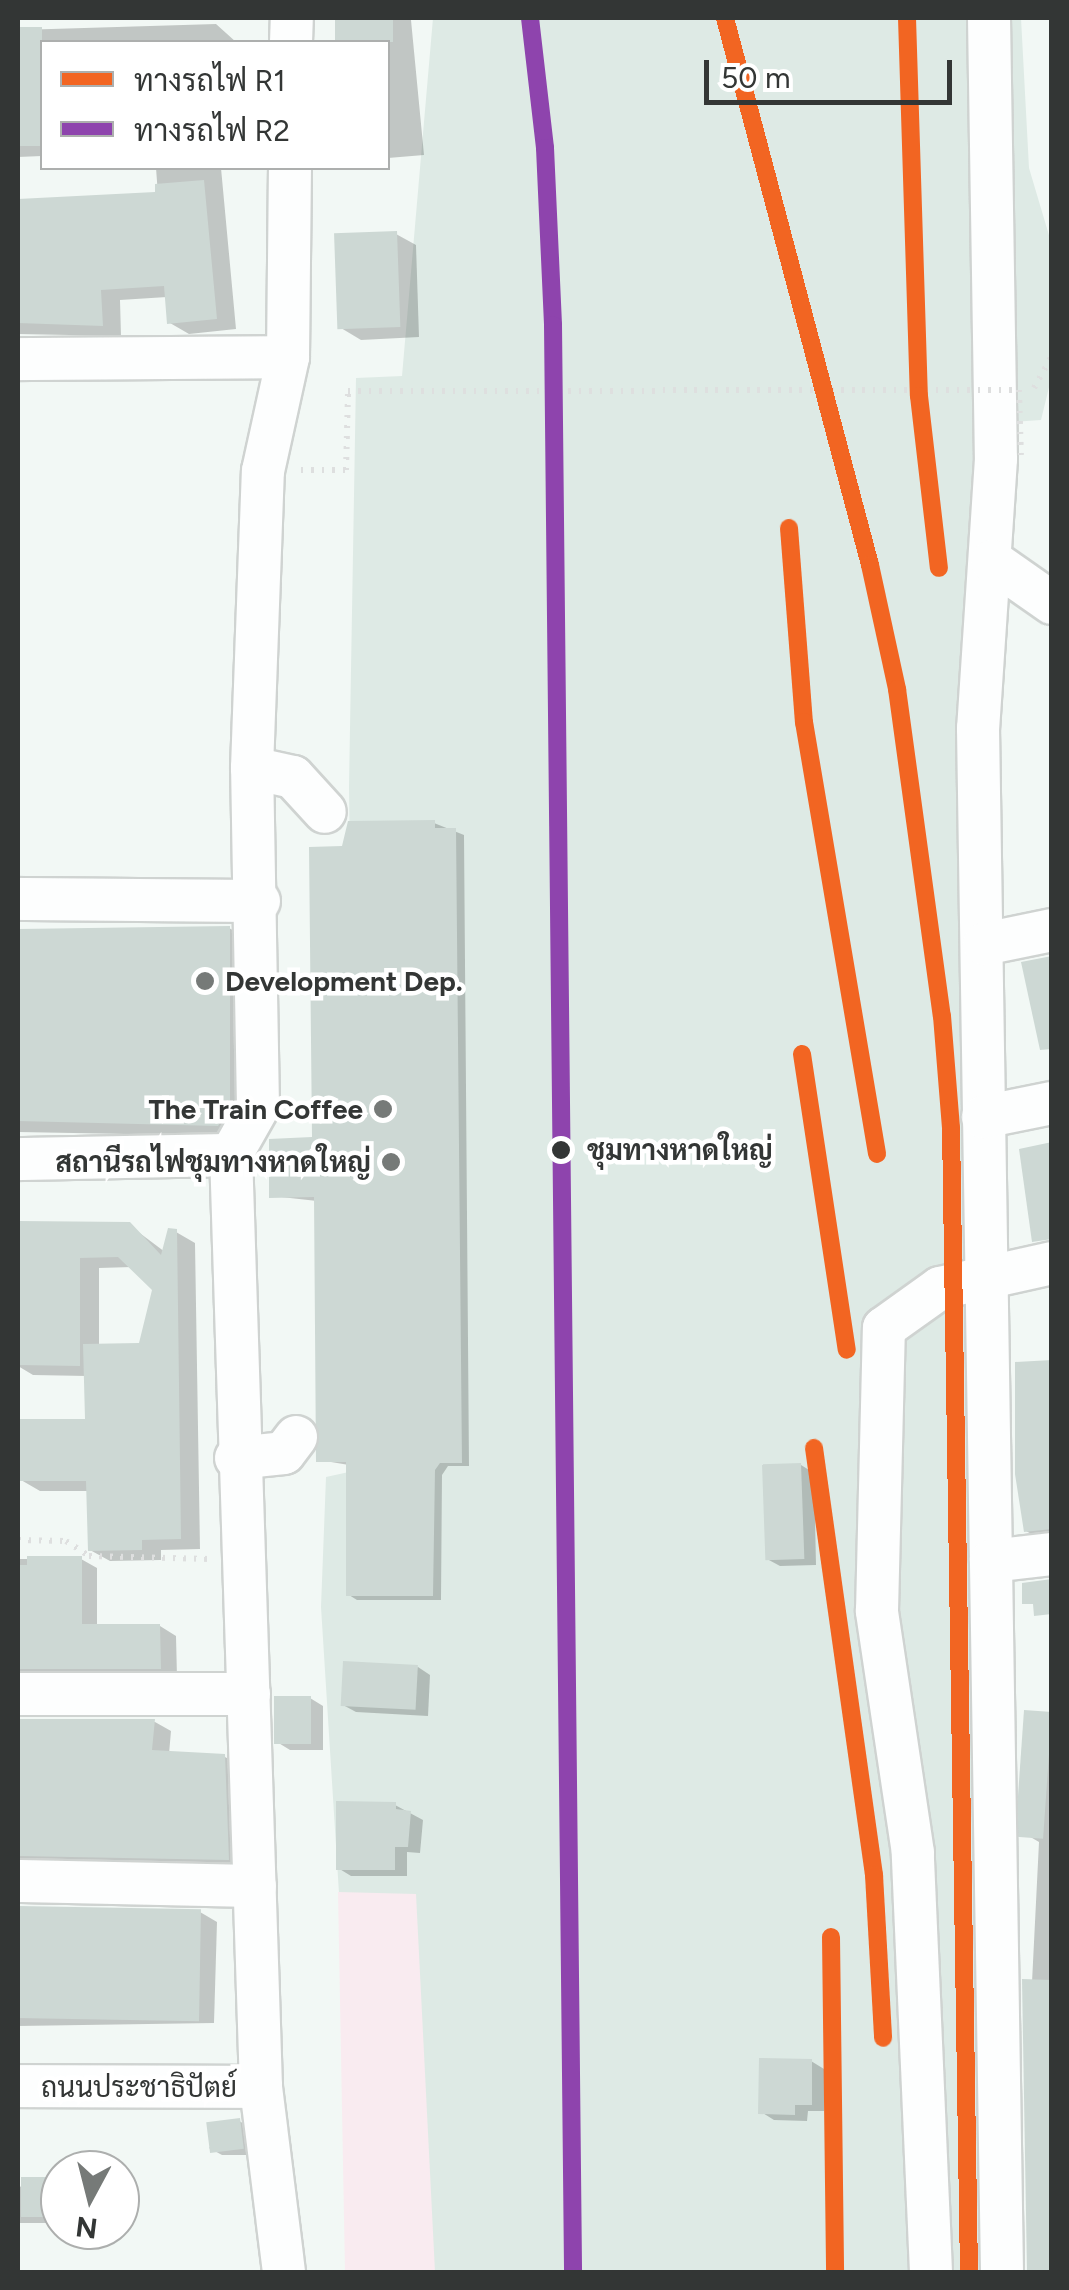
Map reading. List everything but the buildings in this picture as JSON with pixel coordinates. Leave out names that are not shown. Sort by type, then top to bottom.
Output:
[{"type":"street","points":[[989,18],[992,562],[978,728],[1002,2272]]},
{"type":"street","points":[[284,2272],[262,2087],[236,1458],[231,1155],[258,1107],[259,901],[252,768],[264,471],[288,357],[290,170]]},
{"type":"street","points":[[18,359],[288,357]]},
{"type":"street","points":[[992,562],[1052,603]]},
{"type":"street","points":[[252,768],[293,777],[325,812]]},
{"type":"street","points":[[18,899],[259,901]]},
{"type":"street","points":[[984,944],[1052,930]]},
{"type":"street","points":[[983,1117],[1052,1103]]},
{"type":"street","points":[[18,1159],[231,1155]]},
{"type":"street","points":[[931,2272],[914,1854],[878,1611],[884,1328],[940,1288],[1052,1263]]},
{"type":"street","points":[[236,1458],[284,1453],[296,1437]]},
{"type":"street","points":[[991,1561],[1052,1554]]},
{"type":"street","points":[[18,1694],[248,1694]]},
{"type":"street","points":[[18,1882],[255,1886]]},
{"type":"street","name":"ถนนประชาธิปัตย์","points":[[18,2086],[262,2087]]},
{"type":"path","points":[[346,470],[348,391],[1018,390],[1020,460]]},
{"type":"path","points":[[18,1540],[66,1541],[89,1556],[241,1560]]},
{"type":"shaded area","points":[[433,18],[1021,18],[1029,168],[1051,242],[1052,375],[1041,420],[987,424],[1000,2272],[356,2272],[354,2132],[321,1607],[326,1477],[358,1470],[349,787],[356,378],[402,376]]},
{"type":"shaded area","points":[[338,1892],[416,1894],[435,2272],[345,2272]]},
{"type":"rail line","name":"R2","points":[[530,18],[545,148],[553,325],[573,2272]]},
{"type":"rail line","name":"R1","points":[[725,18],[870,565],[897,689],[942,1016],[951,1128],[969,2272]]},
{"type":"rail line","name":"R1","points":[[907,18],[919,396],[939,568]]},
{"type":"rail line","name":"R1","points":[[789,528],[804,722],[877,1154]]},
{"type":"rail line","name":"R1","points":[[802,1054],[847,1350]]},
{"type":"rail line","name":"R1","points":[[814,1448],[874,1875],[883,2038]]},
{"type":"rail line","name":"R1","points":[[831,1937],[835,2272]]},
{"type":"place","name":"Development Dep.","points":[[205,981]]},
{"type":"place","name":"The Train Coffee","points":[[383,1109]]},
{"type":"place","name":"ชุมทางหาดใหญ่","points":[[561,1150]]},
{"type":"place","name":"สถานีรถไฟชุมทางหาดใหญ่","points":[[391,1162]]}]
